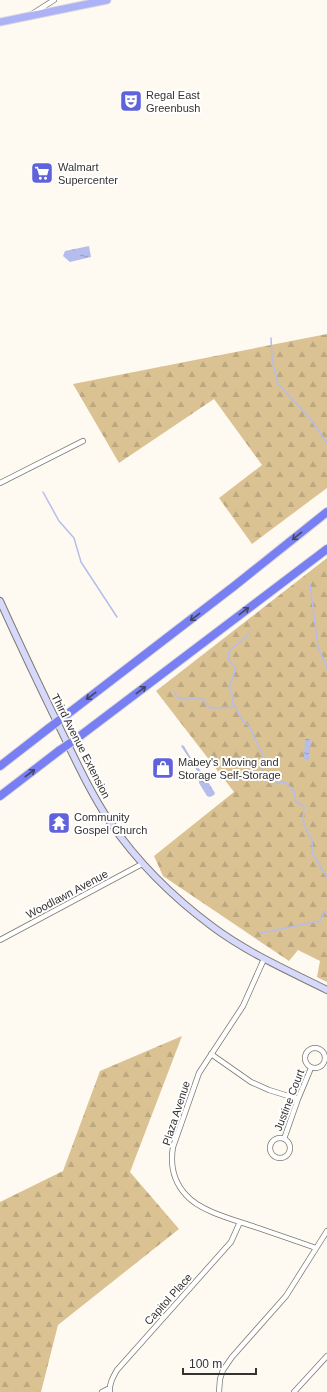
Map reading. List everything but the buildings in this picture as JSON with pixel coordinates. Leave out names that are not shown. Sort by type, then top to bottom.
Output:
[{"type":"highway","points":[[0,766],[244,579],[327,512]]},
{"type":"highway","points":[[0,796],[327,549]]},
{"type":"main road","points":[[0,22],[107,0]]},
{"type":"street","points":[[28,16],[54,0]]},
{"type":"street","points":[[0,483],[83,440]]},
{"type":"street","name":"Third Avenue Extension","points":[[0,601],[78,766],[98,803],[111,823],[142,864],[173,894],[208,923],[234,941],[264,959],[327,990]]},
{"type":"street","name":"Woodlawn Avenue","points":[[0,940],[142,864]]},
{"type":"street","name":"Plaza Avenue","points":[[264,959],[243,1006],[199,1073],[172,1156],[173,1172],[179,1186],[187,1196],[194,1202],[207,1209],[316,1248]]},
{"type":"street","name":"Justine Court","points":[[318,1048],[323,1052],[325,1062],[321,1067],[311,1068],[306,1064],[304,1057],[308,1050],[318,1048]]},
{"type":"street","points":[[212,1054],[251,1082],[269,1090],[298,1099]]},
{"type":"street","name":"Justine Court","points":[[284,1139],[311,1068]]},
{"type":"street","name":"Justine Court","points":[[284,1139],[289,1143],[289,1153],[284,1158],[278,1158],[272,1155],[271,1146],[275,1140],[284,1139]]},
{"type":"street","name":"Capitol Place","points":[[102,1392],[110,1390],[112,1379],[117,1370],[231,1242],[240,1222]]},
{"type":"street","points":[[219,1392],[220,1379],[232,1357],[286,1296],[327,1231]]},
{"type":"street","points":[[294,1392],[327,1356]]},
{"type":"green space","points":[[327,334],[327,488],[252,544],[219,498],[262,465],[214,399],[119,463],[73,384]]},
{"type":"green space","points":[[327,558],[327,982],[317,977],[320,961],[298,950],[289,961],[163,876],[154,856],[234,792],[156,691]]},
{"type":"green space","points":[[182,1036],[130,1172],[179,1229],[58,1325],[41,1392],[0,1392],[0,1202],[63,1171],[100,1071]]},
{"type":"water","points":[[89,246],[91,257],[70,262],[63,256],[65,251]]},
{"type":"water","points":[[305,739],[311,739],[309,760],[304,759]]},
{"type":"water","points":[[182,745],[203,774],[200,775],[181,746]]},
{"type":"water","points":[[202,776],[205,777],[215,793],[210,797],[207,796],[199,783],[199,778]]},
{"type":"waterway","points":[[271,338],[272,358],[278,384],[309,417],[327,443]]},
{"type":"waterway","points":[[43,492],[59,521],[74,538],[81,562],[117,617]]},
{"type":"waterway","points":[[310,584],[318,647],[327,668]]},
{"type":"waterway","points":[[235,706],[232,702],[234,697],[229,688],[236,668],[228,660],[229,651],[250,633]]},
{"type":"waterway","points":[[174,691],[178,698],[201,698],[210,708],[235,707],[242,720],[249,726],[262,753],[262,773],[274,784],[285,782],[294,791],[296,802],[304,806],[303,821],[308,834],[312,839],[312,853],[327,877]]},
{"type":"waterway","points":[[261,933],[320,921],[324,913],[327,911]]},
{"type":"place","name":"Regal East Greenbush","points":[[131,101]]},
{"type":"place","name":"Walmart Supercenter","points":[[42,173]]},
{"type":"place","name":"Mabey's Moving and Storage Self-Storage","points":[[163,768]]},
{"type":"place","name":"Community Gospel Church","points":[[59,823]]}]
